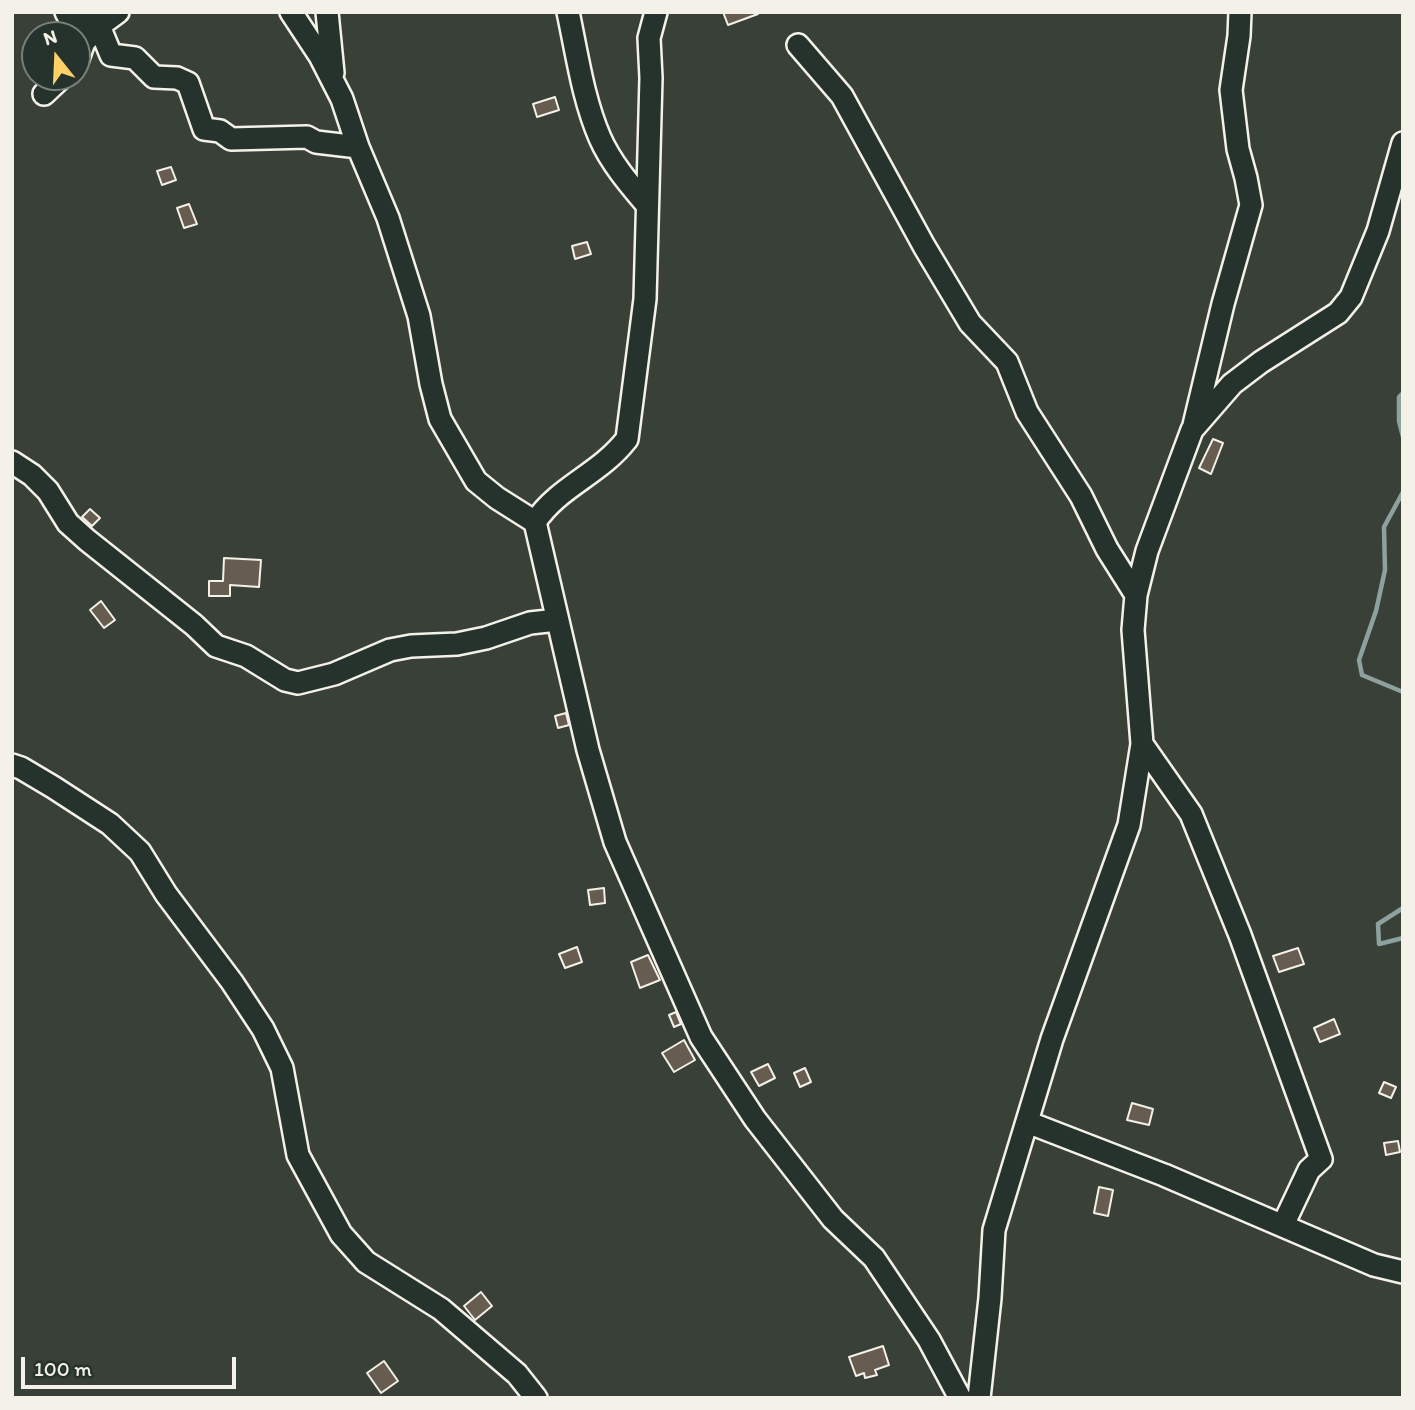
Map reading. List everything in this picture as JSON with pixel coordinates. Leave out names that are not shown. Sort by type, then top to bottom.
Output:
[{"type":"street","points":[[66,12],[73,25],[81,17],[99,26],[111,55],[135,58],[154,77],[177,78],[188,83],[204,129],[220,131],[232,139],[307,137],[316,142],[358,147]]},
{"type":"street","points":[[91,35],[118,12]]},
{"type":"street","points":[[290,12],[320,56],[334,84],[388,218],[419,316],[440,419],[476,481],[535,522],[589,750],[615,842],[701,1037],[755,1119],[825,1209],[874,1258],[929,1340],[960,1398]]},
{"type":"street","points":[[327,12],[334,84]]},
{"type":"street","points":[[568,12],[587,101],[601,141],[628,183],[647,205]]},
{"type":"street","points":[[535,522],[546,505],[613,456],[627,439],[645,299],[651,78],[649,38],[656,12]]},
{"type":"street","points":[[979,1398],[994,1230],[1052,1040],[1129,825],[1142,744],[1133,630],[1136,594],[1147,551],[1192,430],[1251,205],[1247,178],[1238,149],[1231,89],[1240,12]]},
{"type":"street","points":[[798,45],[842,96],[924,246],[970,323],[1007,362],[1027,412],[1081,496],[1107,549],[1136,594]]},
{"type":"street","points":[[1192,430],[1232,384],[1261,362],[1338,313],[1351,297],[1378,231],[1403,143]]},
{"type":"street","points":[[12,462],[32,475],[48,491],[68,523],[216,646],[246,656],[285,680],[298,682],[334,674],[390,650],[411,646],[457,644],[486,638],[530,623],[557,620]]},
{"type":"street","points":[[1142,744],[1191,814],[1240,936],[1321,1159],[1309,1170],[1283,1225]]},
{"type":"street","points":[[12,765],[53,787],[110,824],[140,852],[166,894],[232,982],[263,1029],[282,1068],[298,1154],[341,1234],[366,1262],[441,1309],[517,1374],[537,1398]]},
{"type":"street","points":[[1027,1122],[1164,1175],[1374,1265],[1403,1272]]},
{"type":"building","points":[[723,12],[758,12],[758,14],[728,25]]},
{"type":"building","points":[[555,97],[559,110],[537,117],[533,104]]},
{"type":"building","points":[[171,167],[176,180],[162,185],[157,171]]},
{"type":"building","points":[[189,204],[197,224],[184,228],[177,208]]},
{"type":"building","points":[[587,242],[591,254],[575,259],[572,246]]},
{"type":"building","points":[[1213,439],[1223,443],[1211,474],[1199,468]]},
{"type":"building","points":[[90,509],[100,518],[92,526],[82,517]]},
{"type":"building","points":[[224,558],[261,560],[259,587],[230,585],[230,596],[209,596],[209,581],[223,581]]},
{"type":"building","points":[[101,601],[115,620],[104,628],[90,610]]},
{"type":"building","points":[[566,713],[569,725],[558,728],[555,716]]},
{"type":"building","points":[[604,888],[605,903],[590,905],[588,890]]},
{"type":"building","points":[[577,947],[582,962],[565,968],[559,954]]},
{"type":"building","points":[[1298,948],[1304,964],[1279,972],[1273,956]]},
{"type":"building","points":[[648,955],[660,980],[640,988],[631,962]]},
{"type":"building","points":[[676,1012],[681,1024],[674,1027],[669,1015]]},
{"type":"building","points":[[1334,1019],[1340,1034],[1320,1042],[1314,1028]]},
{"type":"building","points":[[684,1040],[695,1060],[674,1072],[662,1053]]},
{"type":"building","points":[[768,1064],[775,1078],[759,1086],[751,1072]]},
{"type":"building","points":[[805,1068],[811,1082],[800,1087],[794,1073]]},
{"type":"building","points":[[1384,1082],[1396,1087],[1391,1098],[1379,1093]]},
{"type":"building","points":[[1132,1103],[1153,1109],[1149,1125],[1127,1120]]},
{"type":"building","points":[[1398,1141],[1400,1152],[1386,1155],[1384,1143]]},
{"type":"building","points":[[1099,1187],[1113,1190],[1108,1216],[1094,1213]]},
{"type":"building","points":[[481,1292],[492,1306],[475,1320],[464,1306]]},
{"type":"building","points":[[883,1346],[889,1365],[875,1370],[877,1375],[865,1378],[864,1373],[856,1376],[849,1357]]},
{"type":"building","points":[[384,1361],[398,1381],[381,1393],[367,1373]]},
{"type":"waterway","points":[[1403,393],[1399,397],[1399,421],[1403,437]]},
{"type":"waterway","points":[[1403,492],[1384,527],[1385,570],[1376,611],[1359,660],[1362,675],[1403,692]]},
{"type":"waterway","points":[[1403,908],[1378,924],[1379,944],[1403,938]]}]
